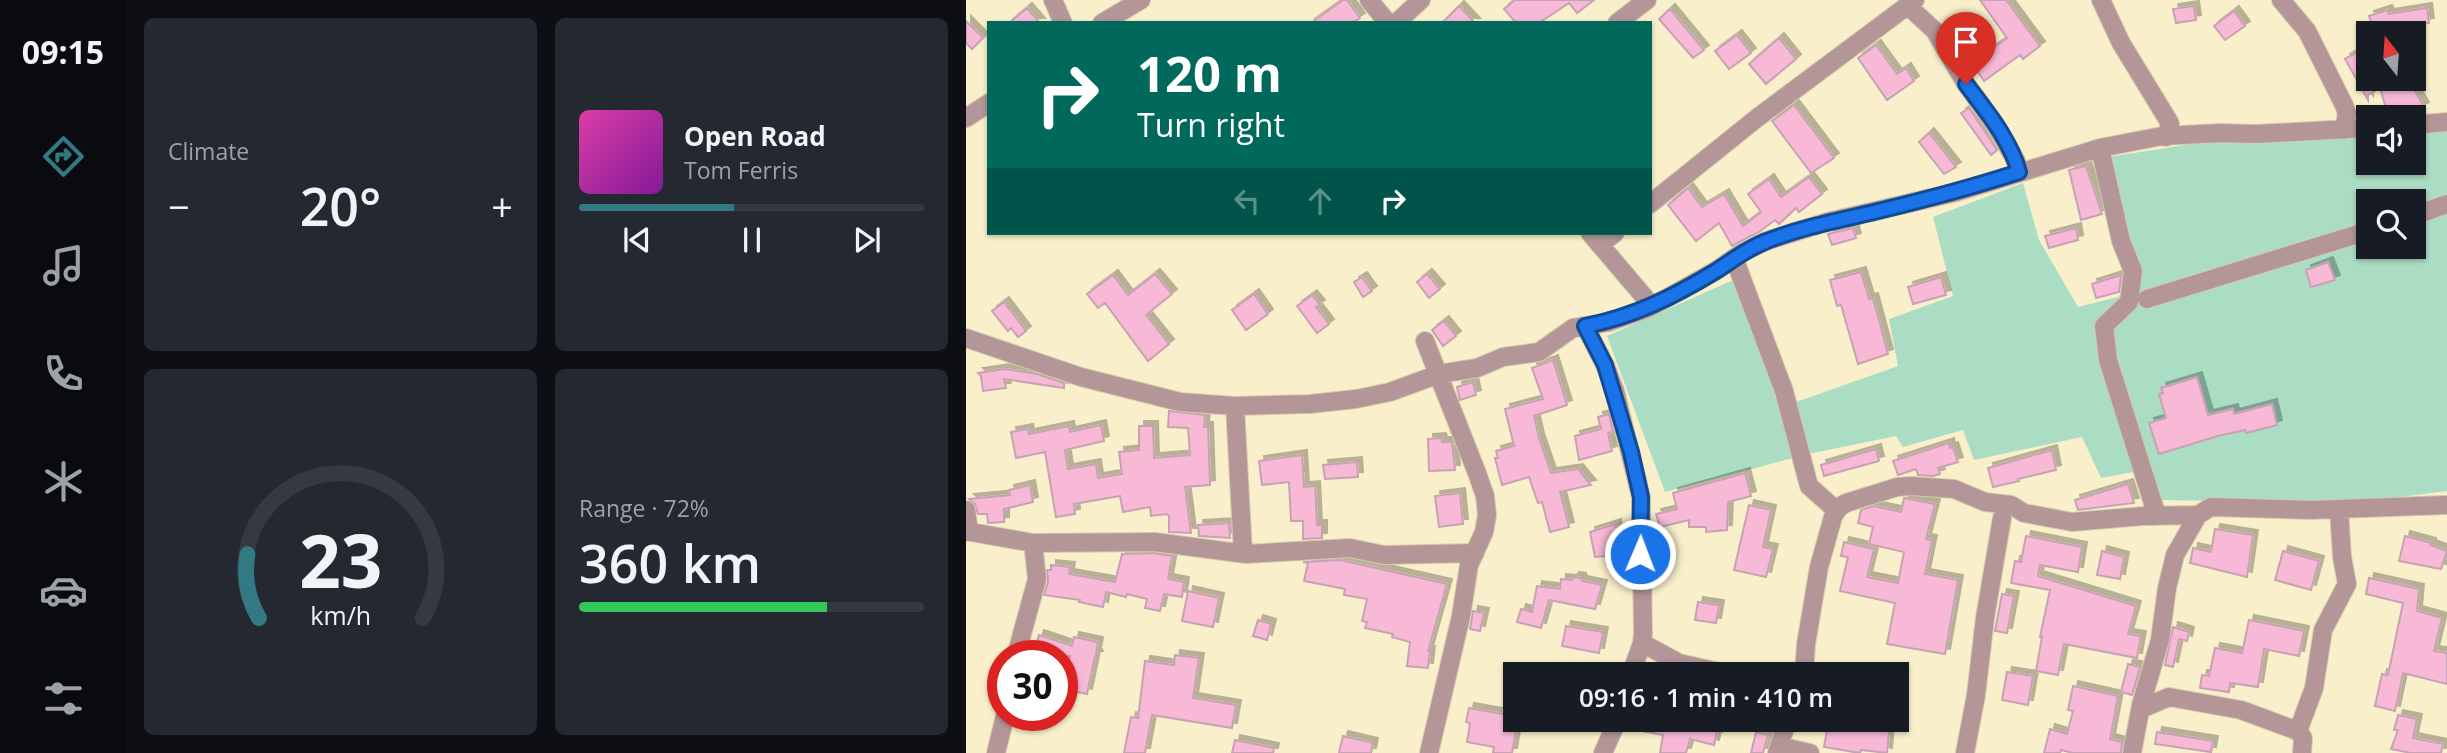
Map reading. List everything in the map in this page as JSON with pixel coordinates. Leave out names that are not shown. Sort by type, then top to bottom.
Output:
[{"type":"street","points":[[1054,0],[1062,21]]},
{"type":"street","points":[[1105,21],[1141,0]]},
{"type":"street","points":[[1369,0],[1386,21]]},
{"type":"street","points":[[1398,21],[1421,0]]},
{"type":"street","points":[[1620,21],[1647,0]]},
{"type":"street","points":[[2101,0],[2121,43],[2170,124],[2166,136]]},
{"type":"street","points":[[2281,0],[2306,31],[2344,105],[2347,113],[2344,130]]},
{"type":"street","points":[[1652,202],[1768,110],[1911,3],[1935,31],[1966,84],[1996,124],[2019,172]]},
{"type":"street","points":[[966,118],[987,104]]},
{"type":"street","points":[[2426,124],[2447,122]]},
{"type":"street","points":[[966,338],[1081,377],[1180,402],[1235,406],[1310,404],[1356,399],[1390,391],[1438,374],[1477,368],[1503,357],[1539,352],[1573,328],[1609,322],[1652,306],[1766,241],[1827,222],[1957,192],[2100,148],[2166,136],[2356,129]]},
{"type":"street","points":[[2100,148],[2121,241],[2133,271],[2129,302],[2104,326],[2108,360],[2157,516]]},
{"type":"street","points":[[2426,211],[2447,204]]},
{"type":"street","points":[[2147,299],[2356,235]]},
{"type":"street","points":[[1595,239],[1652,306]]},
{"type":"street","points":[[1734,258],[1784,391],[1809,485],[1837,510]]},
{"type":"street","points":[[1585,326],[1615,391],[1641,497],[1642,643],[1635,662]]},
{"type":"street","points":[[1424,341],[1485,496],[1487,516],[1469,565],[1461,616],[1429,753]]},
{"type":"street","points":[[1235,406],[1243,553]]},
{"type":"street","points":[[1805,662],[1819,567],[1837,510],[1846,503],[1897,487],[1954,489],[1985,502],[2011,505],[2025,513],[2072,522],[2208,511],[2447,505]]},
{"type":"street","points":[[1985,502],[2002,518]]},
{"type":"street","points":[[2298,731],[2314,688],[2323,630],[2347,584],[2342,557],[2339,509]]},
{"type":"street","points":[[966,510],[967,532],[1033,543],[1155,542],[1243,553],[1350,548],[1384,555],[1475,553]]},
{"type":"street","points":[[2002,518],[2020,510]]},
{"type":"street","points":[[2132,753],[2160,640],[2167,588],[2175,555],[2208,511]]},
{"type":"street","points":[[1965,753],[2002,518]]},
{"type":"street","points":[[1020,640],[1037,579],[1033,543]]},
{"type":"street","points":[[1642,643],[1677,662]]},
{"type":"street","points":[[2149,678],[2169,697],[2241,710],[2298,731],[2303,738],[2302,753]]},
{"type":"street","points":[[2141,709],[2169,697]]},
{"type":"street","points":[[996,753],[1001,731]]},
{"type":"street","points":[[1603,753],[1612,732]]},
{"type":"street","points":[[1784,732],[1778,749],[1810,753]]},
{"type":"green space","points":[[2447,123],[2447,491],[2354,503],[2159,500],[2150,469],[2101,478],[2082,437],[1974,460],[1963,430],[1903,447],[1896,436],[1808,454],[1665,492],[1607,336],[1738,278],[1782,407],[1898,366],[1889,319],[1953,296],[1933,217],[2023,183],[2039,240],[2078,307],[2138,292],[2108,157],[2269,132],[2356,128],[2356,175],[2426,175],[2426,124]]},
{"type":"building","points":[[1343,0],[1347,0],[1360,18],[1355,21],[1314,21]]},
{"type":"building","points":[[1515,0],[1594,0],[1577,13],[1569,3],[1542,21],[1514,21],[1504,9]]},
{"type":"building","points":[[1980,0],[2006,0],[2040,46],[2023,59],[2020,55],[1984,81],[1972,63],[2007,38]]},
{"type":"building","points":[[1459,6],[1473,21],[1444,21]]},
{"type":"building","points":[[2194,6],[2196,20],[2176,23],[2173,9]]},
{"type":"building","points":[[1027,8],[1038,21],[1011,21]]},
{"type":"building","points":[[2427,8],[2429,23],[2371,21],[2369,16],[2387,10],[2389,14]]},
{"type":"building","points":[[1670,9],[1704,50],[1693,58],[1659,19]]},
{"type":"building","points":[[2234,11],[2245,26],[2225,40],[2214,26]]},
{"type":"building","points":[[966,21],[983,38],[972,49],[966,43]]},
{"type":"building","points":[[1737,35],[1751,53],[1729,69],[1715,51]]},
{"type":"building","points":[[1779,38],[1796,59],[1766,84],[1749,64]]},
{"type":"building","points":[[1876,45],[1897,74],[1906,68],[1914,81],[1887,100],[1858,58]]},
{"type":"building","points":[[2356,53],[2356,79],[2345,59]]},
{"type":"building","points":[[2363,91],[2375,91],[2368,95],[2368,100]]},
{"type":"building","points":[[2381,91],[2415,91],[2423,105],[2385,105]]},
{"type":"building","points":[[1794,105],[1834,158],[1811,173],[1772,121]]},
{"type":"building","points":[[1969,108],[1997,150],[1991,155],[1961,113]]},
{"type":"building","points":[[1929,133],[1956,167],[1944,174],[1919,142]]},
{"type":"building","points":[[2086,166],[2102,214],[2081,220],[2069,170]]},
{"type":"building","points":[[1809,177],[1822,194],[1799,212],[1796,208],[1779,224],[1775,220],[1732,246],[1719,223],[1696,241],[1668,205],[1688,188],[1702,207],[1724,194],[1743,226],[1761,212],[1748,194],[1769,179],[1781,197]]},
{"type":"building","points":[[1853,228],[1856,238],[1832,245],[1828,234]]},
{"type":"building","points":[[2076,228],[2078,240],[2049,248],[2045,236]]},
{"type":"building","points":[[2328,262],[2335,280],[2311,287],[2306,270]]},
{"type":"building","points":[[1861,272],[1869,299],[1873,298],[1888,354],[1858,364],[1841,305],[1837,306],[1830,280]]},
{"type":"building","points":[[1155,274],[1172,294],[1146,315],[1169,344],[1148,361],[1105,303],[1098,308],[1087,294],[1113,275],[1128,295]]},
{"type":"building","points":[[1427,274],[1440,289],[1429,298],[1417,282]]},
{"type":"building","points":[[2121,275],[2119,292],[2096,298],[2092,284]]},
{"type":"building","points":[[1362,277],[1372,291],[1363,297],[1354,282]]},
{"type":"building","points":[[1941,277],[1946,295],[1913,304],[1908,287]]},
{"type":"building","points":[[1254,294],[1268,314],[1246,330],[1232,310]]},
{"type":"building","points":[[1312,295],[1320,305],[1316,307],[1329,324],[1317,333],[1297,306]]},
{"type":"building","points":[[1004,302],[1026,331],[1018,337],[1011,328],[1008,331],[992,311]]},
{"type":"building","points":[[1444,321],[1456,336],[1443,346],[1432,330]]},
{"type":"building","points":[[1553,360],[1567,405],[1534,416],[1539,438],[1551,473],[1578,469],[1591,485],[1560,492],[1569,527],[1550,532],[1542,502],[1538,503],[1529,477],[1502,485],[1495,458],[1498,458],[1496,451],[1514,446],[1505,409],[1543,399],[1532,368]]},
{"type":"building","points":[[1005,369],[1037,374],[1064,383],[1064,388],[1004,379],[1006,388],[983,391],[978,373]]},
{"type":"building","points":[[2197,377],[2208,415],[2233,409],[2234,414],[2272,404],[2277,425],[2246,433],[2245,430],[2218,436],[2159,454],[2149,423],[2166,418],[2159,394],[2163,393],[2161,388]]},
{"type":"building","points":[[1473,382],[1476,395],[1460,400],[1457,387]]},
{"type":"building","points":[[1169,411],[1205,415],[1204,427],[1208,427],[1210,485],[1185,487],[1191,533],[1169,532],[1169,516],[1151,516],[1150,507],[1123,512],[1120,496],[1074,504],[1075,514],[1056,517],[1045,452],[1016,458],[1011,432],[1028,429],[1029,434],[1069,426],[1070,432],[1101,425],[1104,441],[1065,450],[1068,469],[1096,464],[1098,478],[1122,474],[1119,452],[1139,450],[1139,426],[1153,426],[1154,458],[1190,455],[1188,428],[1168,427]]},
{"type":"building","points":[[1609,414],[1613,431],[1608,433],[1612,451],[1579,460],[1575,436],[1601,429],[1598,417]]},
{"type":"building","points":[[1441,438],[1442,442],[1452,442],[1455,470],[1429,471],[1428,439]]},
{"type":"building","points":[[1949,443],[1958,462],[1938,468],[1940,474],[1918,475],[1916,469],[1898,475],[1893,461]]},
{"type":"building","points":[[1876,449],[1879,461],[1824,476],[1821,465]]},
{"type":"building","points":[[2052,450],[2056,470],[1993,487],[1988,468]]},
{"type":"building","points":[[1302,455],[1304,487],[1315,486],[1317,525],[1322,525],[1322,538],[1303,539],[1303,521],[1291,521],[1289,482],[1262,485],[1259,461]]},
{"type":"building","points":[[1357,462],[1358,477],[1325,479],[1323,465]]},
{"type":"building","points":[[1745,473],[1751,496],[1728,502],[1727,530],[1706,532],[1706,527],[1689,527],[1689,520],[1660,527],[1656,514],[1677,509],[1673,493]]},
{"type":"building","points":[[2128,484],[2134,503],[2078,510],[2075,500]]},
{"type":"building","points":[[1030,485],[1033,502],[1004,509],[1004,522],[988,523],[987,514],[978,514],[975,504],[969,499],[1010,495],[1009,490]]},
{"type":"building","points":[[1460,493],[1463,524],[1439,527],[1435,496]]},
{"type":"building","points":[[1904,498],[1935,504],[1926,539],[1932,540],[1925,574],[1958,580],[1945,654],[1887,644],[1895,603],[1840,591],[1848,557],[1841,556],[1844,542],[1874,549],[1867,577],[1898,583],[1904,552],[1869,544],[1873,527],[1858,523],[1861,510],[1874,506],[1901,512]]},
{"type":"building","points":[[1749,505],[1771,510],[1763,547],[1773,549],[1766,577],[1734,570]]},
{"type":"building","points":[[1229,523],[1230,538],[1199,536],[1198,525]]},
{"type":"building","points":[[1616,524],[1620,555],[1595,557],[1590,532]]},
{"type":"building","points":[[2215,529],[2253,535],[2247,577],[2190,563],[2193,548],[2211,552]]},
{"type":"building","points":[[2026,536],[2082,547],[2078,572],[2040,565],[2038,576],[2136,606],[2128,634],[2141,636],[2137,658],[2064,644],[2058,675],[2036,671],[2050,590],[2011,583],[2015,561],[2021,562]]},
{"type":"building","points":[[2405,536],[2431,543],[2447,551],[2441,569],[2399,561]]},
{"type":"building","points":[[2102,551],[2124,557],[2120,579],[2097,575]]},
{"type":"building","points":[[2283,551],[2319,561],[2311,590],[2275,580]]},
{"type":"building","points":[[1154,553],[1172,556],[1168,579],[1184,582],[1182,597],[1164,594],[1160,611],[1145,608],[1147,599],[1127,594],[1126,597],[1106,592],[1103,607],[1079,602],[1080,600],[1044,595],[1048,582],[1047,570],[1051,570],[1051,565],[1070,567],[1069,574],[1115,582],[1122,554]]},
{"type":"building","points":[[1340,560],[1447,584],[1428,651],[1428,668],[1407,666],[1410,642],[1392,637],[1393,634],[1365,628],[1367,622],[1362,621],[1367,599],[1344,595],[1345,589],[1304,581],[1308,563],[1303,562]]},
{"type":"building","points":[[1574,577],[1602,585],[1595,609],[1549,600],[1541,628],[1517,622],[1521,609],[1532,612],[1537,586],[1560,589],[1561,579],[1572,580]]},
{"type":"building","points":[[2369,578],[2419,589],[2417,611],[2442,618],[2434,651],[2447,653],[2447,684],[2403,673],[2395,711],[2375,706],[2382,674],[2388,675],[2403,603],[2366,594]]},
{"type":"building","points":[[1188,591],[1219,598],[1213,627],[1182,621]]},
{"type":"building","points":[[2002,594],[2014,596],[2007,633],[1995,631]]},
{"type":"building","points":[[1698,602],[1719,605],[1716,623],[1695,620]]},
{"type":"building","points":[[1473,611],[1484,613],[1480,631],[1470,629]]},
{"type":"building","points":[[1258,620],[1271,624],[1267,640],[1253,636]]},
{"type":"building","points":[[2249,620],[2304,631],[2299,656],[2264,649],[2258,687],[2230,683],[2229,692],[2200,688],[2202,675],[2209,676],[2215,648],[2242,653]]},
{"type":"building","points":[[1566,626],[1603,632],[1599,653],[1562,646]]},
{"type":"building","points":[[2173,627],[2189,632],[2187,641],[2179,639],[2173,667],[2165,665]]},
{"type":"building","points":[[1039,635],[1054,640],[1038,640]]},
{"type":"building","points":[[1074,637],[1098,642],[1098,656],[1095,656],[1087,694],[1078,692],[1078,640],[1073,640]]},
{"type":"building","points":[[1175,655],[1199,658],[1193,698],[1236,705],[1232,728],[1152,715],[1145,753],[1124,753],[1131,717],[1138,718],[1145,661],[1174,665]]},
{"type":"building","points":[[2128,664],[2140,667],[2132,695],[2121,692]]},
{"type":"building","points":[[2007,672],[2033,676],[2028,705],[2002,700]]},
{"type":"building","points":[[2073,686],[2118,696],[2110,739],[2122,742],[2121,753],[2073,753],[2061,750],[2060,753],[2044,753],[2050,729],[2067,734],[2073,711],[2068,710]]},
{"type":"building","points":[[1469,708],[1503,714],[1503,732],[1516,732],[1512,753],[1493,753],[1494,747],[1467,742],[1470,723],[1466,722]]},
{"type":"building","points":[[2398,715],[2417,719],[2413,738],[2443,744],[2441,753],[2411,753],[2391,749],[2398,730],[2394,730]]},
{"type":"building","points":[[1647,732],[1717,732],[1714,745],[1690,739],[1686,753],[1660,753],[1663,735]]},
{"type":"building","points":[[1756,732],[1768,735],[1763,753],[1751,753]]},
{"type":"building","points":[[1827,732],[1889,732],[1887,753],[1861,750],[1860,753],[1824,747]]},
{"type":"building","points":[[2157,732],[2213,741],[2211,752],[2155,744]]},
{"type":"building","points":[[1343,736],[1373,743],[1371,753],[1339,753]]},
{"type":"building","points":[[1235,740],[1274,748],[1273,753],[1232,753]]},
{"type":"route","points":[[1640,554],[1641,497],[1631,452],[1615,391],[1585,326],[1609,322],[1649,308],[1766,241],[1827,222],[1957,192],[2019,172],[1996,124],[1966,84]]}]
